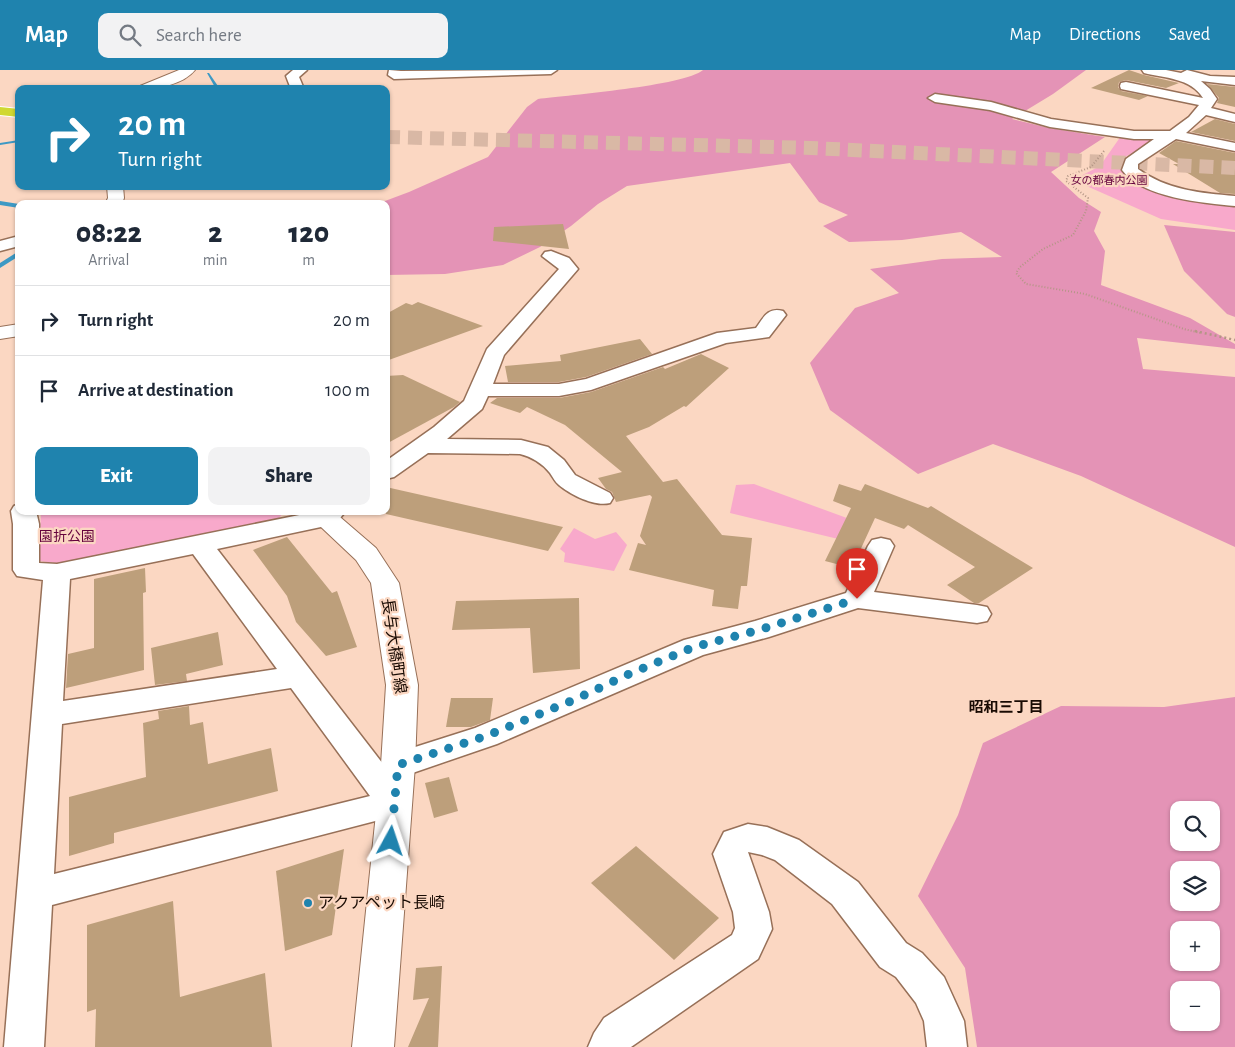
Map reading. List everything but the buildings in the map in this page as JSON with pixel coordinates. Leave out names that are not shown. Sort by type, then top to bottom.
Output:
[{"type":"highway","points":[[0,113],[15,115]]},
{"type":"main road","points":[[157,85],[172,80],[189,70]]},
{"type":"main road","points":[[0,333],[15,331]]},
{"type":"main road","name":"長与大橋町線","points":[[326,515],[366,554],[385,583],[402,685],[398,765],[373,1047]]},
{"type":"street","points":[[296,85],[292,76],[300,70]]},
{"type":"street","points":[[395,70],[394,75],[551,70]]},
{"type":"street","points":[[1148,70],[1183,78],[1197,84],[1207,91],[1210,99],[1194,122],[1175,135],[1142,152],[1131,162],[1130,170],[1144,182],[1168,191],[1235,201]]},
{"type":"street","points":[[1169,70],[1210,80],[1235,82]]},
{"type":"street","points":[[1126,86],[1206,107],[1235,118]]},
{"type":"street","points":[[935,98],[992,106],[1044,122],[1118,133],[1175,135],[1235,148]]},
{"type":"street","points":[[1195,190],[1235,186]]},
{"type":"street","points":[[0,246],[15,242]]},
{"type":"street","points":[[390,469],[442,432],[474,404],[494,353],[569,269],[563,262],[551,256]]},
{"type":"street","points":[[480,390],[559,390],[591,384],[682,350],[724,337],[762,333],[776,314]]},
{"type":"street","points":[[422,446],[521,447],[540,452],[556,465],[567,480],[601,498]]},
{"type":"street","points":[[24,515],[26,524],[26,570],[58,573],[200,544],[321,515]]},
{"type":"street","points":[[35,894],[394,803],[200,544]]},
{"type":"street","points":[[857,599],[881,546]]},
{"type":"street","points":[[24,1047],[58,573]]},
{"type":"street","points":[[398,765],[495,732],[694,647],[759,630],[857,599],[977,614]]},
{"type":"street","points":[[47,715],[299,676]]},
{"type":"street","points":[[608,1047],[618,1032],[745,947],[754,929],[751,912],[730,854],[736,842],[748,838],[767,841],[787,850],[845,893],[893,956],[909,965],[930,990],[944,1021],[947,1047]]},
{"type":"path","points":[[1118,133],[1090,167],[1068,176],[1066,181],[1088,198],[1086,211],[1073,235],[1043,249],[1020,267],[1016,274],[1026,284],[1085,294],[1184,329],[1235,340]]},
{"type":"green space","name":"女の都春内公園","points":[[1121,136],[1159,138],[1125,157],[1122,170],[1163,193],[1235,205],[1235,230],[1161,219],[1073,180],[1100,166]]},
{"type":"green space","points":[[754,484],[855,521],[855,543],[730,513],[736,485]]},
{"type":"green space","name":"園折公園","points":[[41,515],[282,515],[278,519],[63,564],[39,561]]},
{"type":"green space","points":[[574,528],[595,539],[616,532],[627,545],[614,571],[564,562],[565,553],[560,549]]},
{"type":"shaded area","points":[[703,70],[1086,70],[1053,94],[1012,119],[1049,128],[1105,137],[1051,172],[1079,198],[1101,212],[1094,231],[1105,251],[1101,285],[1190,318],[1235,344],[1235,349],[1137,338],[1143,369],[1235,377],[1235,547],[1081,476],[993,444],[918,474],[830,410],[810,363],[855,308],[899,293],[870,269],[942,259],[1002,257],[961,232],[902,240],[849,242],[823,226],[848,215],[819,202],[790,163],[627,186],[598,204],[571,226],[540,247],[503,265],[445,274],[390,275],[390,200],[388,200],[488,157],[527,107],[538,99],[651,85],[692,76]]},
{"type":"shaded area","points":[[1164,225],[1235,232],[1235,317],[1227,314],[1184,271]]},
{"type":"shaded area","points":[[1235,697],[1235,1047],[977,1047],[965,968],[918,896],[958,815],[983,743],[1061,706],[1164,707]]},
{"type":"waterway","points":[[208,74],[215,85]]},
{"type":"waterway","points":[[0,144],[15,142]]},
{"type":"waterway","points":[[0,203],[15,205]]},
{"type":"waterway","points":[[0,266],[15,256]]},
{"type":"tunnel","points":[[390,137],[811,148],[1235,168]]},
{"type":"place","name":"アクアペット長崎","points":[[308,903]]},
{"type":"district","name":"昭和三丁目","points":[[1006,707]]},
{"type":"route","points":[[391,841],[398,765],[486,736],[694,647],[759,630],[857,599]]}]
